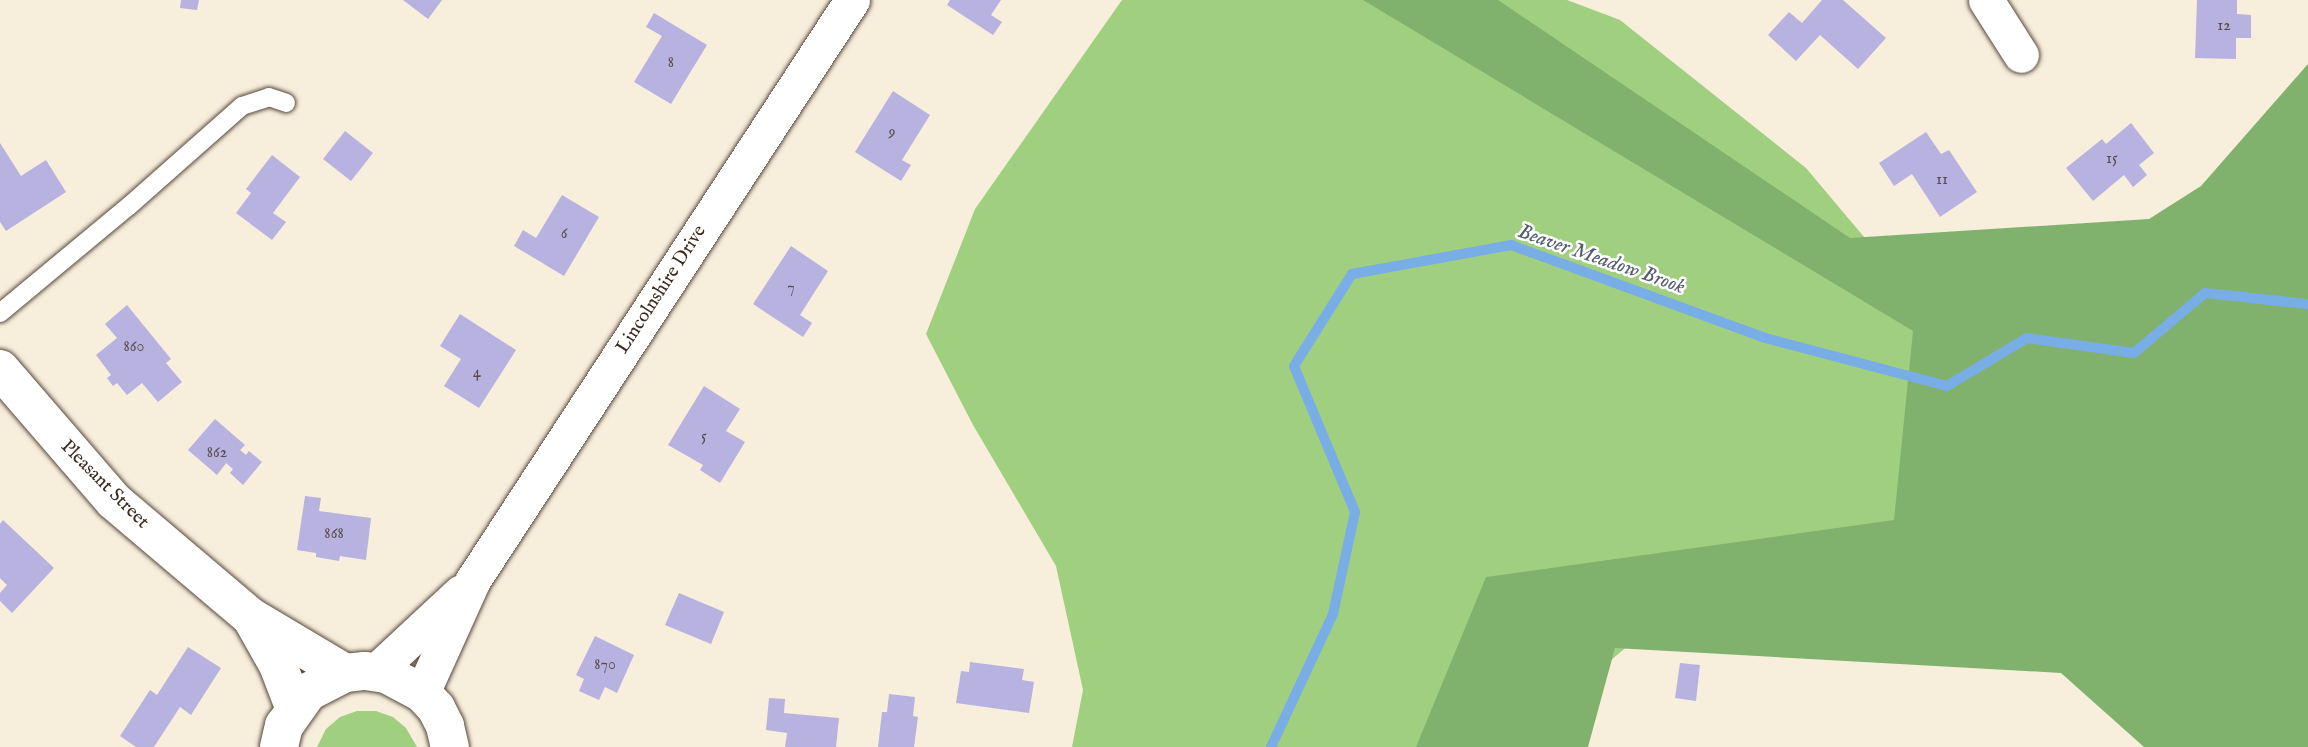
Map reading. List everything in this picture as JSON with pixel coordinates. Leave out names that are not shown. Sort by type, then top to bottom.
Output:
[{"type":"main road","name":"Pleasant Street","points":[[0,369],[114,501],[251,617],[360,673],[405,681],[422,693]]},
{"type":"main road","name":"Pleasant Street","points":[[251,617],[278,665],[294,707]]},
{"type":"main road","points":[[279,747],[284,726],[294,707],[308,692],[360,673]]},
{"type":"main road","points":[[422,693],[436,708],[445,726],[450,747]]},
{"type":"street","name":"Lincolnshire Drive","points":[[422,693],[473,580],[852,0]]},
{"type":"street","points":[[1986,0],[2021,55]]},
{"type":"street","name":"Lincolnshire Drive","points":[[360,673],[473,580]]},
{"type":"lane","points":[[0,313],[129,206],[242,106],[269,97],[286,103]]},
{"type":"green space","points":[[1122,0],[1567,0],[1620,20],[1806,168],[1917,300],[1909,562],[1679,603],[1555,707],[1537,747],[1072,747],[1083,690],[1056,566],[973,425],[926,334],[975,209]]},
{"type":"green space","points":[[1363,0],[1498,0],[1850,238],[2149,219],[2201,186],[2308,64],[2308,747],[2144,747],[2061,673],[1615,648],[1588,747],[1416,747],[1486,577],[1894,520],[1913,331]]},
{"type":"green space","points":[[357,711],[376,711],[393,717],[406,728],[417,747],[317,747],[326,729],[340,717]]},
{"type":"building","points":[[181,0],[199,0],[197,10],[180,8]]},
{"type":"building","points":[[403,0],[442,0],[428,19]]},
{"type":"building","points":[[950,0],[1001,0],[991,15],[1002,22],[993,35],[947,5]]},
{"type":"building","points":[[1822,0],[1843,0],[1886,38],[1858,69],[1820,35],[1796,61],[1768,35],[1789,12],[1802,23]]},
{"type":"building","points":[[2197,0],[2237,0],[2237,14],[2251,15],[2251,38],[2236,38],[2236,59],[2195,58]]},
{"type":"building","points":[[654,13],[707,45],[671,104],[634,82],[662,36],[646,27]]},
{"type":"building","points":[[893,91],[930,115],[902,160],[911,165],[901,181],[855,152]]},
{"type":"building","points":[[2131,123],[2154,153],[2139,165],[2147,175],[2133,187],[2124,175],[2093,201],[2066,168],[2102,139],[2106,144]]},
{"type":"building","points":[[345,131],[373,153],[351,181],[323,159]]},
{"type":"building","points":[[1926,132],[1941,154],[1949,150],[1977,192],[1940,217],[1912,174],[1894,186],[1879,163]]},
{"type":"building","points":[[0,143],[21,176],[46,160],[66,192],[6,231],[0,222]]},
{"type":"building","points":[[272,155],[300,177],[273,213],[286,222],[272,240],[236,213],[251,193],[246,189]]},
{"type":"building","points":[[562,195],[599,217],[564,276],[514,246],[523,230],[536,238]]},
{"type":"building","points":[[791,246],[828,271],[800,315],[812,323],[803,337],[753,304]]},
{"type":"building","points":[[127,305],[171,359],[166,363],[182,382],[158,402],[142,383],[127,395],[117,383],[113,386],[107,378],[111,375],[96,355],[117,338],[105,324]]},
{"type":"building","points":[[460,314],[516,350],[479,408],[444,386],[461,359],[440,346]]},
{"type":"building","points":[[704,386],[740,409],[726,431],[745,442],[720,483],[700,470],[703,465],[668,445]]},
{"type":"building","points":[[215,419],[245,445],[240,450],[246,455],[249,451],[262,462],[243,485],[230,473],[233,469],[226,463],[217,475],[188,450]]},
{"type":"building","points":[[305,496],[321,498],[319,511],[371,518],[366,560],[340,556],[339,561],[297,550]]},
{"type":"building","points":[[3,520],[54,568],[12,613],[0,601],[0,593],[7,585],[0,578],[0,524]]},
{"type":"building","points":[[679,593],[724,612],[711,644],[665,625]]},
{"type":"building","points":[[595,636],[634,655],[617,693],[605,687],[599,700],[579,691],[584,679],[576,675]]},
{"type":"building","points":[[188,647],[221,668],[191,715],[180,707],[154,747],[136,747],[120,736],[150,690],[157,695]]},
{"type":"building","points":[[970,662],[1024,669],[1022,680],[1034,682],[1029,713],[956,703],[961,671],[969,672]]},
{"type":"building","points":[[1680,663],[1700,665],[1696,701],[1675,698]]},
{"type":"building","points":[[889,694],[915,697],[913,716],[918,717],[914,747],[878,747],[882,712],[887,712]]},
{"type":"building","points":[[769,698],[785,699],[784,713],[839,718],[836,747],[785,747],[787,733],[766,730]]},
{"type":"waterway","name":"Beaver Meadow Brook","points":[[1271,747],[1333,614],[1355,512],[1294,366],[1352,274],[1511,245],[1765,338],[1947,386],[2027,338],[2134,353],[2205,293],[2308,304]]}]
